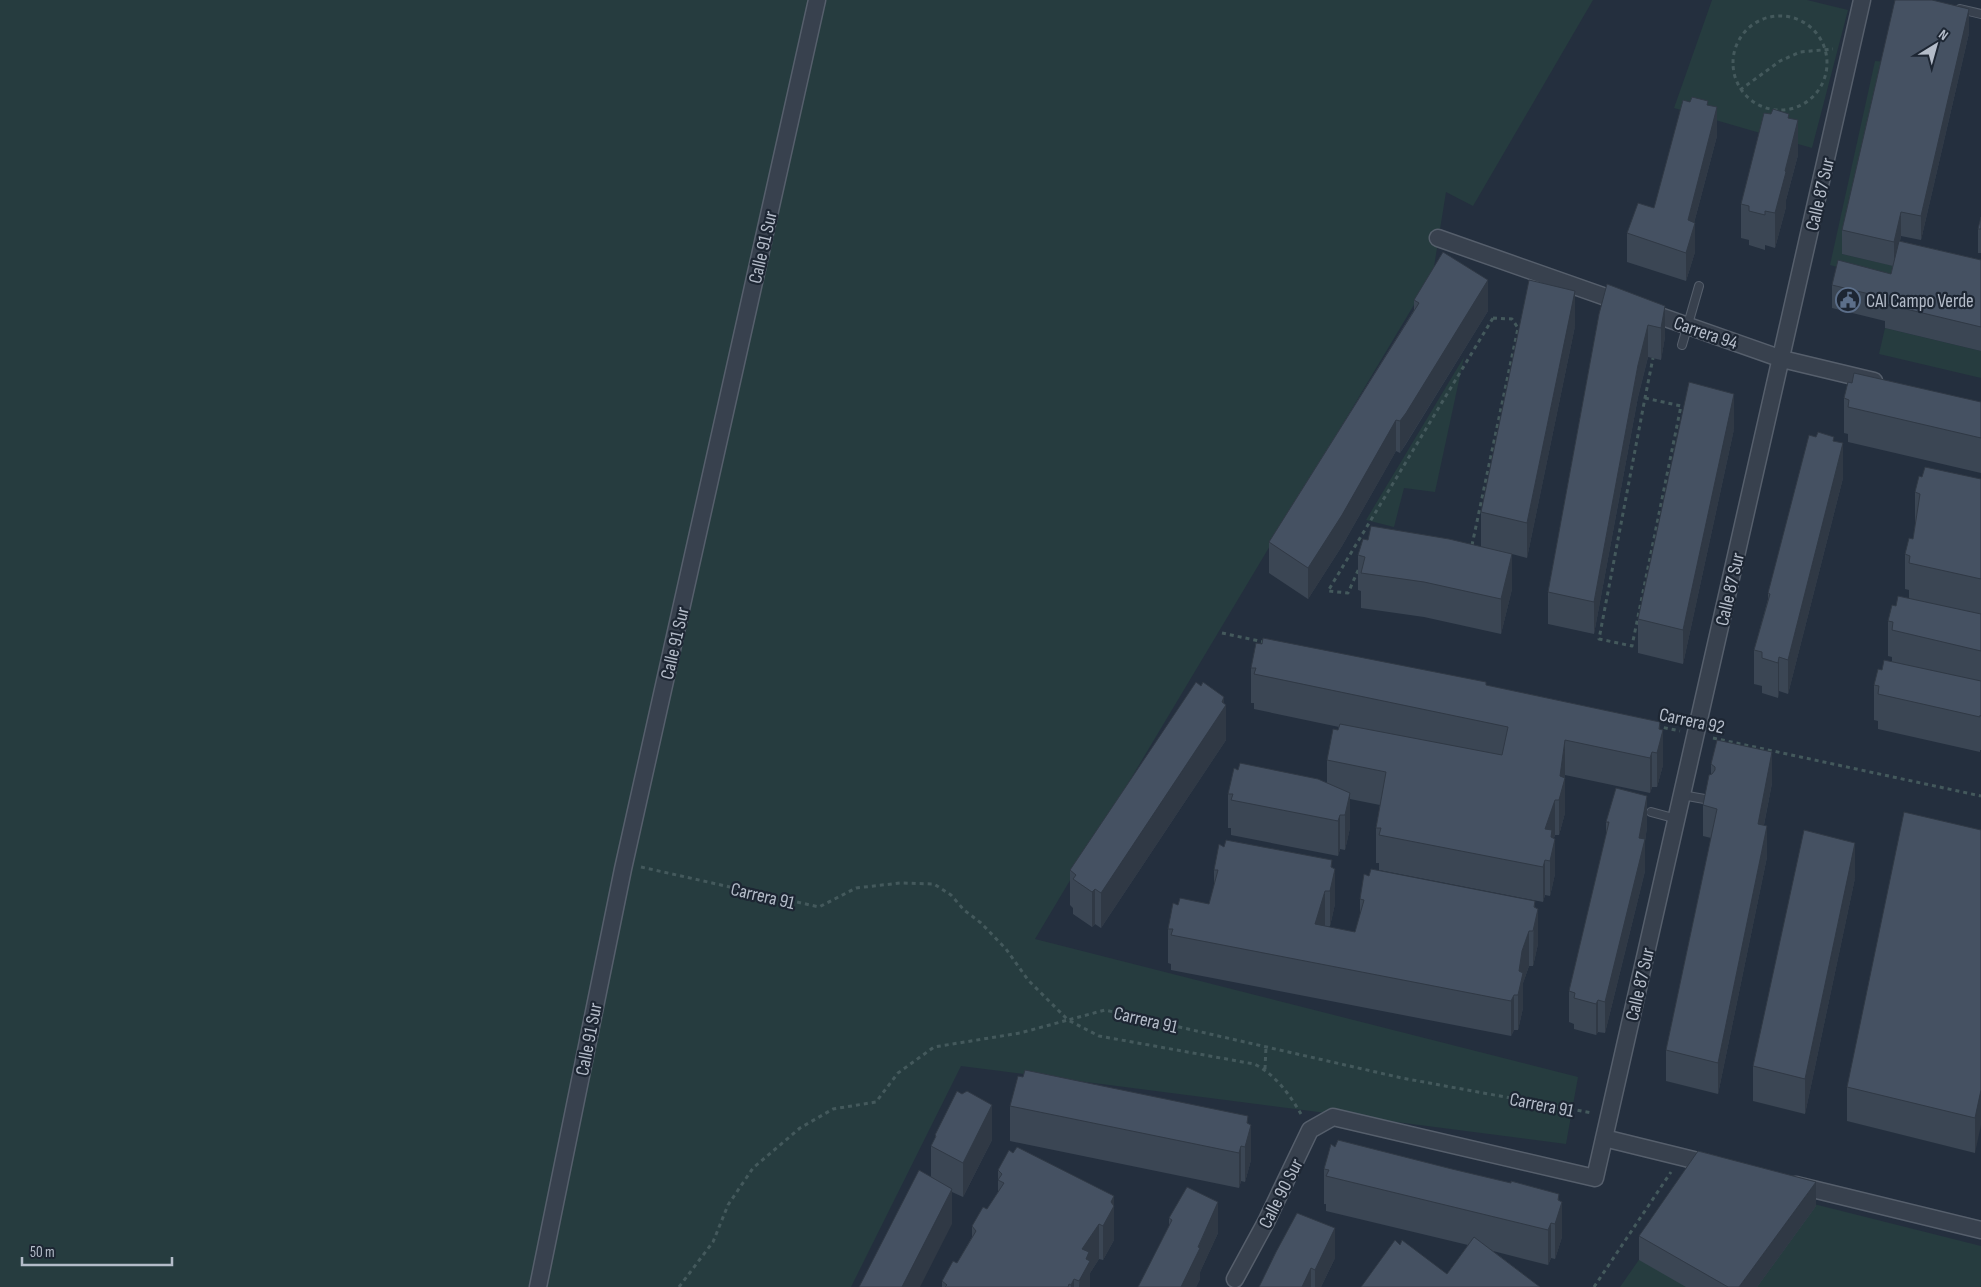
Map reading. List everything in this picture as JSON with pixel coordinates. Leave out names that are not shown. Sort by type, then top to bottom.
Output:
[{"type":"street","name":"Calle 91 Sur","points":[[538,1287],[623,869],[817,0]]},
{"type":"street","name":"Calle 87 Sur","points":[[1310,1130],[1333,1117],[1595,1178],[1862,0]]},
{"type":"street","name":"Carrera 94","points":[[1438,238],[1782,359],[1886,384]]},
{"type":"street","name":"Calle 90 Sur","points":[[1235,1279],[1270,1214],[1310,1130]]},
{"type":"street","points":[[1604,1138],[1728,1168]]},
{"type":"street","points":[[1784,1182],[1981,1230]]},
{"type":"lane","points":[[1954,8],[1981,14]]},
{"type":"lane","points":[[1682,345],[1699,286]]},
{"type":"lane","points":[[1682,795],[1710,800]]},
{"type":"lane","points":[[1651,812],[1677,818]]},
{"type":"path","points":[[1771,17],[1786,17],[1801,22],[1814,31],[1823,44],[1824,49],[1827,59],[1826,75],[1820,89],[1809,101],[1796,108],[1780,111],[1765,108],[1751,101],[1740,90],[1734,76],[1732,60],[1736,45],[1744,32],[1756,22],[1771,17]]},
{"type":"path","points":[[1740,90],[1780,61],[1800,52],[1851,48]]},
{"type":"path","points":[[1492,318],[1512,320],[1518,328],[1468,564],[1503,572],[1502,581],[1376,553],[1364,557],[1348,594],[1328,591],[1492,318]]},
{"type":"path","points":[[1645,398],[1680,406],[1632,646],[1599,638],[1645,398],[1653,358]]},
{"type":"path","points":[[1222,633],[1270,644]]},
{"type":"path","name":"Carrera 92","points":[[1650,725],[1981,796]]},
{"type":"path","name":"Carrera 91","points":[[623,869],[642,867],[819,908],[856,888],[900,883],[934,884],[950,895],[964,910],[981,923],[1006,949],[1028,980],[1068,1020],[1105,1010],[1402,1078],[1609,1117]]},
{"type":"path","points":[[679,1287],[713,1242],[728,1205],[753,1168],[800,1128],[834,1108],[876,1102],[898,1073],[934,1047],[1020,1033],[1068,1020],[1099,1036],[1235,1059],[1254,1064],[1265,1069],[1286,1094],[1310,1130]]},
{"type":"path","points":[[1265,1069],[1266,1047]]},
{"type":"path","points":[[1594,1287],[1681,1156]]},
{"type":"green space","points":[[0,0],[1593,0],[1473,206],[1446,192],[1433,273],[1035,939],[1578,1077],[1566,1144],[961,1066],[851,1287],[0,1287]]},
{"type":"green space","points":[[1712,0],[1807,0],[1848,10],[1812,148],[1674,108]]},
{"type":"green space","points":[[1875,61],[1886,62],[1842,254],[1899,267],[1895,283],[1830,265]]},
{"type":"green space","points":[[1885,328],[1981,351],[1981,378],[1879,354]]},
{"type":"green space","points":[[1464,357],[1435,492],[1404,488],[1394,527],[1366,520]]},
{"type":"green space","points":[[1698,1175],[1981,1246],[1981,1287],[1620,1287]]},
{"type":"building","points":[[1895,0],[1932,0],[1969,9],[1921,216],[1901,212],[1894,242],[1842,230]]},
{"type":"building","points":[[1692,97],[1708,101],[1707,105],[1717,107],[1688,220],[1695,223],[1686,253],[1627,233],[1638,203],[1654,208],[1683,100],[1690,102]]},
{"type":"building","points":[[1773,109],[1789,114],[1788,118],[1798,120],[1775,213],[1765,211],[1765,215],[1749,211],[1749,206],[1741,204],[1764,113],[1771,114]]},
{"type":"building","points":[[1981,217],[1981,229],[1978,229]]},
{"type":"building","points":[[1899,241],[1981,260],[1981,327],[1885,304],[1886,298],[1832,285],[1838,260],[1891,274]]},
{"type":"building","points":[[1443,252],[1488,280],[1406,413],[1400,421],[1396,420],[1342,515],[1308,568],[1269,542],[1419,303],[1414,300]]},
{"type":"building","points":[[1529,280],[1575,291],[1527,523],[1481,512]]},
{"type":"building","points":[[1607,284],[1665,306],[1661,328],[1648,325],[1638,365],[1594,602],[1548,592],[1599,314]]},
{"type":"building","points":[[1854,373],[1981,402],[1981,438],[1848,407],[1849,400],[1844,398],[1848,382],[1852,383]]},
{"type":"building","points":[[1689,382],[1734,394],[1683,630],[1638,619]]},
{"type":"building","points":[[1818,432],[1834,437],[1833,441],[1843,443],[1788,660],[1779,657],[1778,663],[1762,658],[1762,652],[1754,650],[1770,594],[1768,593],[1809,435],[1816,437]]},
{"type":"building","points":[[1925,467],[1981,479],[1981,579],[1909,563],[1910,556],[1905,554],[1909,538],[1913,539],[1920,494],[1915,492],[1919,476],[1922,477]]},
{"type":"building","points":[[1371,526],[1449,539],[1512,554],[1501,599],[1424,582],[1361,573],[1365,557],[1358,555],[1363,539],[1368,540]]},
{"type":"building","points":[[1898,596],[1981,614],[1981,651],[1892,630],[1893,622],[1888,621],[1892,605],[1896,606]]},
{"type":"building","points":[[1263,638],[1486,682],[1486,685],[1660,722],[1659,729],[1663,730],[1657,753],[1652,752],[1650,758],[1565,740],[1560,776],[1565,778],[1559,800],[1555,800],[1545,829],[1552,830],[1551,837],[1555,839],[1550,861],[1545,860],[1543,867],[1379,835],[1381,828],[1376,828],[1386,772],[1327,760],[1333,729],[1338,730],[1340,724],[1502,755],[1508,727],[1254,674],[1256,668],[1251,668],[1256,643],[1262,644]]},
{"type":"building","points":[[1884,660],[1981,681],[1981,716],[1878,694],[1879,686],[1874,685],[1878,669],[1882,670]]},
{"type":"building","points":[[1196,682],[1201,686],[1203,682],[1224,697],[1222,702],[1226,705],[1101,893],[1095,889],[1092,892],[1073,879],[1076,875],[1070,870]]},
{"type":"building","points":[[1717,740],[1772,752],[1758,824],[1767,826],[1718,1063],[1666,1050],[1717,809],[1703,805],[1709,775],[1715,770],[1715,767],[1711,764]]},
{"type":"building","points":[[1240,763],[1318,779],[1350,793],[1345,815],[1340,815],[1338,821],[1231,800],[1233,794],[1228,794],[1234,768],[1238,770]]},
{"type":"building","points":[[1616,788],[1647,796],[1639,838],[1645,839],[1605,1002],[1598,1000],[1596,1004],[1574,998],[1575,993],[1569,991],[1609,822],[1606,822]]},
{"type":"building","points":[[1904,812],[1981,830],[1981,1090],[1975,1118],[1847,1087]]},
{"type":"building","points":[[1804,830],[1855,843],[1805,1079],[1753,1066]]},
{"type":"building","points":[[1226,840],[1332,860],[1331,867],[1335,869],[1330,891],[1325,891],[1315,924],[1355,932],[1364,900],[1360,899],[1364,874],[1369,876],[1371,869],[1535,901],[1534,907],[1538,909],[1533,931],[1529,931],[1522,951],[1519,971],[1523,973],[1518,995],[1514,995],[1511,1001],[1171,935],[1173,929],[1168,929],[1173,903],[1178,905],[1180,898],[1209,904],[1218,870],[1214,870],[1219,844],[1224,847]]},
{"type":"building","points":[[1025,1070],[1248,1116],[1247,1123],[1251,1125],[1245,1147],[1241,1146],[1239,1153],[1010,1106],[1018,1076],[1023,1077]]},
{"type":"building","points":[[957,1091],[962,1094],[967,1091],[992,1105],[963,1163],[931,1146]]},
{"type":"building","points":[[1338,1140],[1559,1194],[1558,1200],[1562,1202],[1555,1224],[1551,1223],[1548,1230],[1326,1176],[1329,1170],[1324,1169],[1331,1144],[1335,1147]]},
{"type":"building","points":[[1017,1147],[1114,1196],[1111,1202],[1114,1206],[1103,1226],[1099,1224],[1082,1249],[1089,1252],[1086,1259],[1090,1261],[1079,1281],[1074,1279],[1068,1287],[945,1287],[947,1285],[942,1281],[953,1261],[957,1263],[976,1231],[972,1226],[983,1207],[987,1209],[1004,1183],[998,1180],[1002,1174],[998,1170],[1009,1150],[1013,1153]]},
{"type":"building","points":[[1698,1151],[1816,1182],[1739,1287],[1728,1287],[1639,1236]]},
{"type":"building","points":[[919,1170],[952,1189],[902,1287],[859,1287]]},
{"type":"building","points":[[1187,1187],[1218,1202],[1198,1247],[1200,1248],[1181,1287],[1138,1287],[1172,1220],[1169,1218]]},
{"type":"building","points":[[1297,1213],[1335,1228],[1315,1270],[1311,1268],[1302,1287],[1259,1287],[1276,1252]]},
{"type":"building","points":[[1474,1237],[1540,1287],[1361,1287],[1395,1240],[1400,1245],[1402,1240],[1447,1274]]},
{"type":"place","name":"CAI Campo Verde","points":[[1848,300]]}]
